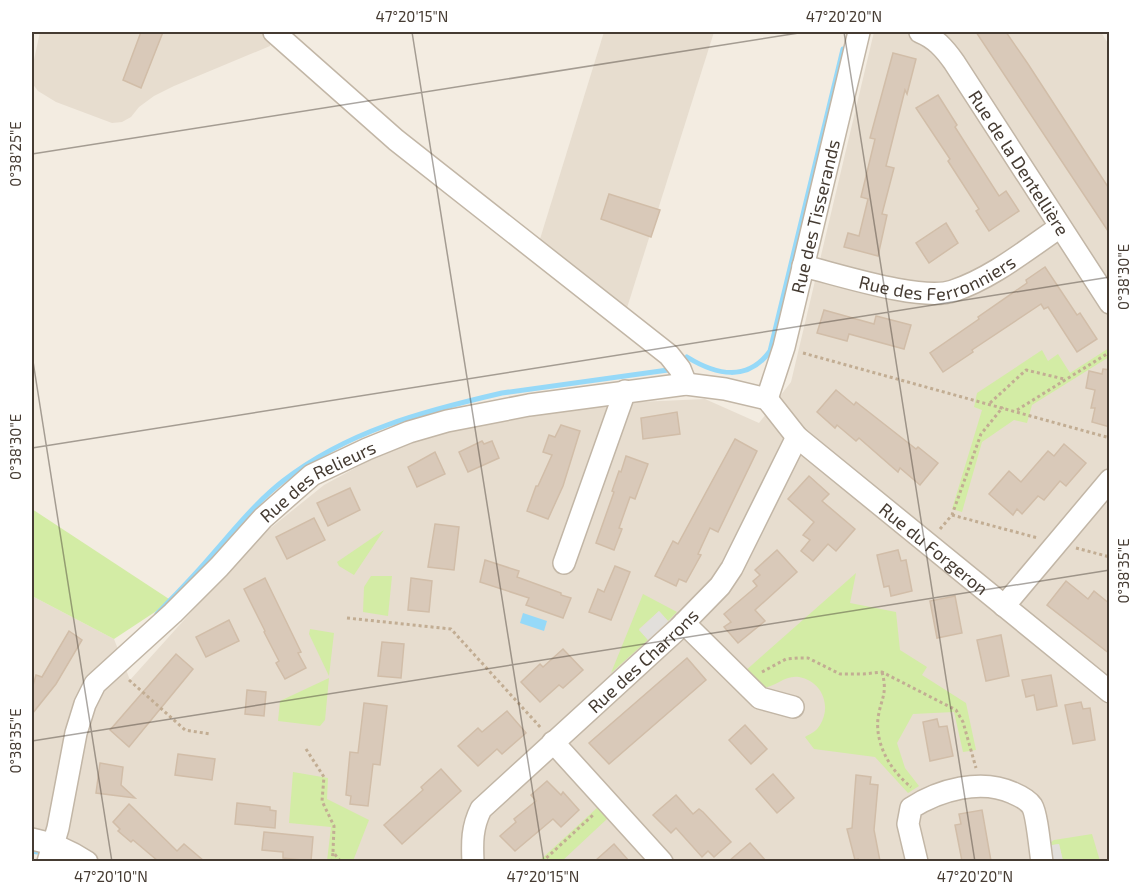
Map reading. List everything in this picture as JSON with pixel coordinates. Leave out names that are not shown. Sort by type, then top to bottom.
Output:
[{"type":"street","points":[[273,32],[396,140],[669,355],[680,369],[686,384]]},
{"type":"street","name":"Rue des Tisserands","points":[[767,399],[784,347],[859,32]]},
{"type":"street","name":"Rue de la Dentellière","points":[[920,32],[931,37],[944,48],[954,62],[1110,303]]},
{"type":"street","name":"Rue des Ferronniers","points":[[803,266],[918,294],[951,292],[989,275],[1060,226]]},
{"type":"street","name":"Rue des Relieurs","points":[[50,852],[58,828],[76,733],[85,704],[95,684],[219,567],[263,518],[312,475],[409,432],[447,421],[518,407],[686,384],[725,389],[767,399]]},
{"type":"street","points":[[564,563],[625,391]]},
{"type":"street","name":"Rue du Forgeron","points":[[767,399],[797,436],[1110,692]]},
{"type":"street","name":"Rue des Charrons","points":[[473,861],[474,822],[481,809],[684,623],[720,586],[732,568],[797,436]]},
{"type":"street","points":[[1004,606],[1110,480]]},
{"type":"street","points":[[684,623],[760,698],[793,707]]},
{"type":"street","points":[[553,742],[662,861]]},
{"type":"street","points":[[917,861],[908,824],[911,808],[925,799],[980,785],[1003,788],[1023,798],[1033,807],[1042,861]]},
{"type":"street","points":[[32,839],[50,852],[69,849],[87,861]]},
{"type":"path","points":[[784,347],[1110,438]]},
{"type":"path","points":[[1016,411],[1110,352]]},
{"type":"path","points":[[990,404],[1026,370],[1065,380]]},
{"type":"path","points":[[1003,407],[981,434],[952,515],[1110,557]]},
{"type":"path","points":[[347,618],[451,629],[553,742]]},
{"type":"path","points":[[747,686],[770,666],[786,659],[808,658],[840,674],[882,672],[956,710],[963,722],[980,785]]},
{"type":"path","points":[[114,667],[185,730],[210,734]]},
{"type":"path","points":[[882,672],[885,691],[878,717],[880,741],[894,770],[904,782],[925,799]]},
{"type":"path","points":[[306,749],[324,777],[322,801],[334,826],[332,861]]},
{"type":"path","points":[[542,861],[607,801]]},
{"type":"path","points":[[333,852],[341,861]]},
{"type":"shaded area","points":[[40,32],[270,32],[270,46],[174,86],[154,96],[139,107],[131,117],[122,122],[112,123],[56,102],[38,91],[32,83],[32,69]]},
{"type":"shaded area","points":[[604,32],[714,32],[626,311],[540,239]]},
{"type":"shaded area","points":[[874,32],[1101,32],[1109,45],[1109,861],[52,861],[32,839],[32,596],[114,639],[130,680],[257,539],[324,485],[394,447],[432,435],[588,406],[638,402],[705,399],[759,423],[791,382]]},
{"type":"shaded area","points":[[659,611],[668,621],[648,640],[639,630]]},
{"type":"shaded area","points":[[1059,844],[1063,861],[1048,861],[1046,846]]},
{"type":"green space","points":[[1109,348],[1109,357],[1032,405],[1027,423],[1014,420],[982,442],[962,512],[952,509],[982,410],[974,407],[977,393],[1042,350],[1048,361],[1058,354],[1070,373]]},
{"type":"green space","points":[[32,509],[169,599],[158,610],[114,639],[32,596]]},
{"type":"green space","points":[[384,530],[354,575],[339,566],[337,562]]},
{"type":"green space","points":[[856,573],[850,603],[896,612],[900,650],[927,667],[922,675],[966,703],[976,750],[963,752],[954,712],[913,714],[897,743],[905,768],[919,786],[908,793],[875,757],[814,749],[805,737],[819,727],[825,703],[823,695],[814,684],[807,679],[794,677],[763,688],[744,672]]},
{"type":"green space","points":[[371,576],[392,576],[388,616],[363,612],[364,587]]},
{"type":"green space","points":[[643,594],[677,612],[668,621],[659,611],[639,629],[648,640],[611,673]]},
{"type":"green space","points":[[310,629],[334,633],[329,676],[309,634]]},
{"type":"green space","points":[[329,678],[325,720],[320,726],[278,721],[280,701]]},
{"type":"green space","points":[[293,772],[328,778],[327,799],[369,820],[353,861],[327,861],[331,827],[289,823]]},
{"type":"green space","points":[[598,807],[608,818],[562,861],[538,862]]},
{"type":"green space","points":[[1092,834],[1100,861],[1063,861],[1059,844],[1046,846],[1054,840]]},
{"type":"water","points":[[523,613],[547,621],[544,631],[520,623]]},
{"type":"building","points":[[141,32],[163,32],[141,88],[123,80]]},
{"type":"building","points":[[976,32],[1006,32],[1028,64],[1110,190],[1110,234]]},
{"type":"building","points":[[893,53],[916,59],[907,94],[905,90],[886,166],[894,168],[882,214],[887,215],[878,256],[844,247],[848,233],[859,236],[868,199],[861,197],[875,139],[870,138]]},
{"type":"building","points":[[938,95],[957,125],[955,127],[999,196],[1006,191],[1019,211],[989,231],[976,211],[979,209],[948,161],[950,159],[916,108]]},
{"type":"building","points":[[609,194],[660,210],[651,237],[601,219]]},
{"type":"building","points":[[946,223],[958,243],[929,263],[916,243]]},
{"type":"building","points":[[1045,267],[1077,315],[1080,313],[1097,339],[1077,352],[1048,307],[1044,309],[1041,304],[943,372],[930,353],[979,319],[978,317],[1027,283],[1026,280]]},
{"type":"building","points":[[824,310],[874,324],[876,316],[911,325],[904,349],[849,334],[847,341],[817,333]]},
{"type":"building","points":[[1103,369],[1110,370],[1110,427],[1092,422],[1095,408],[1091,408],[1095,390],[1086,388],[1089,371],[1102,374]]},
{"type":"building","points":[[836,390],[854,405],[856,402],[916,449],[918,447],[938,463],[920,485],[900,468],[898,472],[859,438],[856,441],[837,425],[835,428],[817,412]]},
{"type":"building","points":[[677,412],[680,434],[643,439],[641,418]]},
{"type":"building","points":[[561,425],[580,431],[563,486],[548,519],[527,511],[536,486],[552,455],[543,452],[549,435],[555,437]]},
{"type":"building","points":[[735,439],[757,451],[718,532],[710,528],[698,554],[701,555],[686,582],[679,579],[676,586],[655,576],[673,541],[678,544]]},
{"type":"building","points":[[482,441],[484,444],[492,441],[499,458],[468,472],[459,452]]},
{"type":"building","points":[[1064,444],[1086,463],[1066,486],[1060,481],[1044,500],[1038,496],[1022,514],[1017,509],[1013,515],[989,494],[1009,471],[1021,482],[1048,451],[1054,456]]},
{"type":"building","points":[[435,452],[445,474],[417,487],[408,467]]},
{"type":"building","points":[[626,456],[648,464],[635,499],[630,497],[614,550],[596,543],[614,492],[612,491]]},
{"type":"building","points":[[809,476],[829,494],[822,501],[855,529],[836,551],[828,544],[813,561],[801,551],[810,540],[803,535],[814,522],[788,499]]},
{"type":"building","points":[[350,488],[360,510],[328,526],[317,503]]},
{"type":"building","points":[[314,518],[325,540],[287,559],[276,537]]},
{"type":"building","points":[[435,524],[459,527],[454,570],[428,567]]},
{"type":"building","points":[[777,550],[797,572],[755,610],[765,621],[738,643],[724,627],[731,622],[724,614],[757,586],[753,581],[760,575],[755,570]]},
{"type":"building","points":[[898,550],[901,561],[906,560],[912,591],[891,596],[889,586],[884,587],[877,555]]},
{"type":"building","points":[[485,560],[519,571],[517,577],[571,598],[563,618],[526,605],[529,598],[480,582]]},
{"type":"building","points":[[615,566],[630,572],[611,620],[589,612],[598,589],[604,592]]},
{"type":"building","points":[[265,578],[301,652],[298,653],[306,668],[285,679],[276,663],[279,661],[244,589]]},
{"type":"building","points":[[411,578],[432,581],[429,612],[408,610]]},
{"type":"building","points":[[1066,581],[1088,599],[1094,591],[1110,604],[1110,654],[1047,605]]},
{"type":"building","points":[[955,596],[962,633],[937,638],[930,601]]},
{"type":"building","points":[[229,620],[239,641],[206,657],[196,637]]},
{"type":"building","points":[[69,631],[82,640],[56,684],[32,714],[32,689],[36,675],[42,677]]},
{"type":"building","points":[[1001,635],[1009,676],[986,681],[977,640]]},
{"type":"building","points":[[382,642],[404,644],[401,678],[378,676]]},
{"type":"building","points":[[563,649],[583,670],[563,688],[559,685],[540,702],[521,682],[540,664],[543,667]]},
{"type":"building","points":[[176,654],[193,669],[129,747],[110,730]]},
{"type":"building","points":[[687,658],[706,680],[609,764],[589,743]]},
{"type":"building","points":[[1051,675],[1057,706],[1037,710],[1034,695],[1026,697],[1022,680]]},
{"type":"building","points":[[247,690],[266,692],[264,716],[245,714]]},
{"type":"building","points":[[1081,702],[1083,709],[1090,708],[1095,740],[1073,744],[1065,705]]},
{"type":"building","points":[[364,703],[387,706],[380,765],[373,764],[368,806],[350,804],[351,796],[346,795],[350,752],[358,753]]},
{"type":"building","points":[[507,711],[526,733],[502,754],[497,749],[478,766],[458,746],[478,728],[482,732]]},
{"type":"building","points":[[937,719],[939,727],[947,726],[953,756],[930,761],[923,722]]},
{"type":"building","points":[[745,725],[767,749],[751,764],[729,740]]},
{"type":"building","points":[[178,754],[215,759],[212,780],[175,775]]},
{"type":"building","points":[[100,763],[123,767],[121,785],[135,798],[96,793]]},
{"type":"building","points":[[441,769],[461,791],[402,844],[384,825],[423,790],[421,787]]},
{"type":"building","points":[[773,774],[794,798],[777,813],[756,789]]},
{"type":"building","points":[[856,775],[871,777],[870,784],[878,785],[874,830],[880,861],[855,860],[847,829],[852,828]]},
{"type":"building","points":[[547,781],[561,795],[563,792],[579,810],[561,827],[553,819],[515,851],[500,836],[516,822],[514,819],[536,801],[531,795]]},
{"type":"building","points":[[676,795],[693,814],[699,809],[703,812],[731,842],[714,857],[708,851],[702,857],[676,828],[671,833],[653,815]]},
{"type":"building","points":[[237,803],[270,807],[270,810],[276,811],[275,828],[235,824]]},
{"type":"building","points":[[129,804],[177,851],[184,844],[204,861],[158,861],[133,840],[131,842],[118,831],[120,829],[113,822]]},
{"type":"building","points":[[982,810],[991,861],[962,861],[955,825],[961,824],[959,814]]},
{"type":"building","points":[[264,832],[313,837],[311,861],[283,858],[283,852],[262,850]]},
{"type":"building","points":[[750,843],[766,861],[729,861]]},
{"type":"building","points":[[614,844],[629,861],[595,861]]},
{"type":"waterway","points":[[687,357],[709,368],[731,372],[752,368],[770,351],[843,49]]},
{"type":"waterway","points":[[157,614],[263,499],[283,481],[333,449],[387,425],[444,407],[502,393],[668,370],[667,364]]},
{"type":"waterway","points":[[32,851],[37,852]]}]
